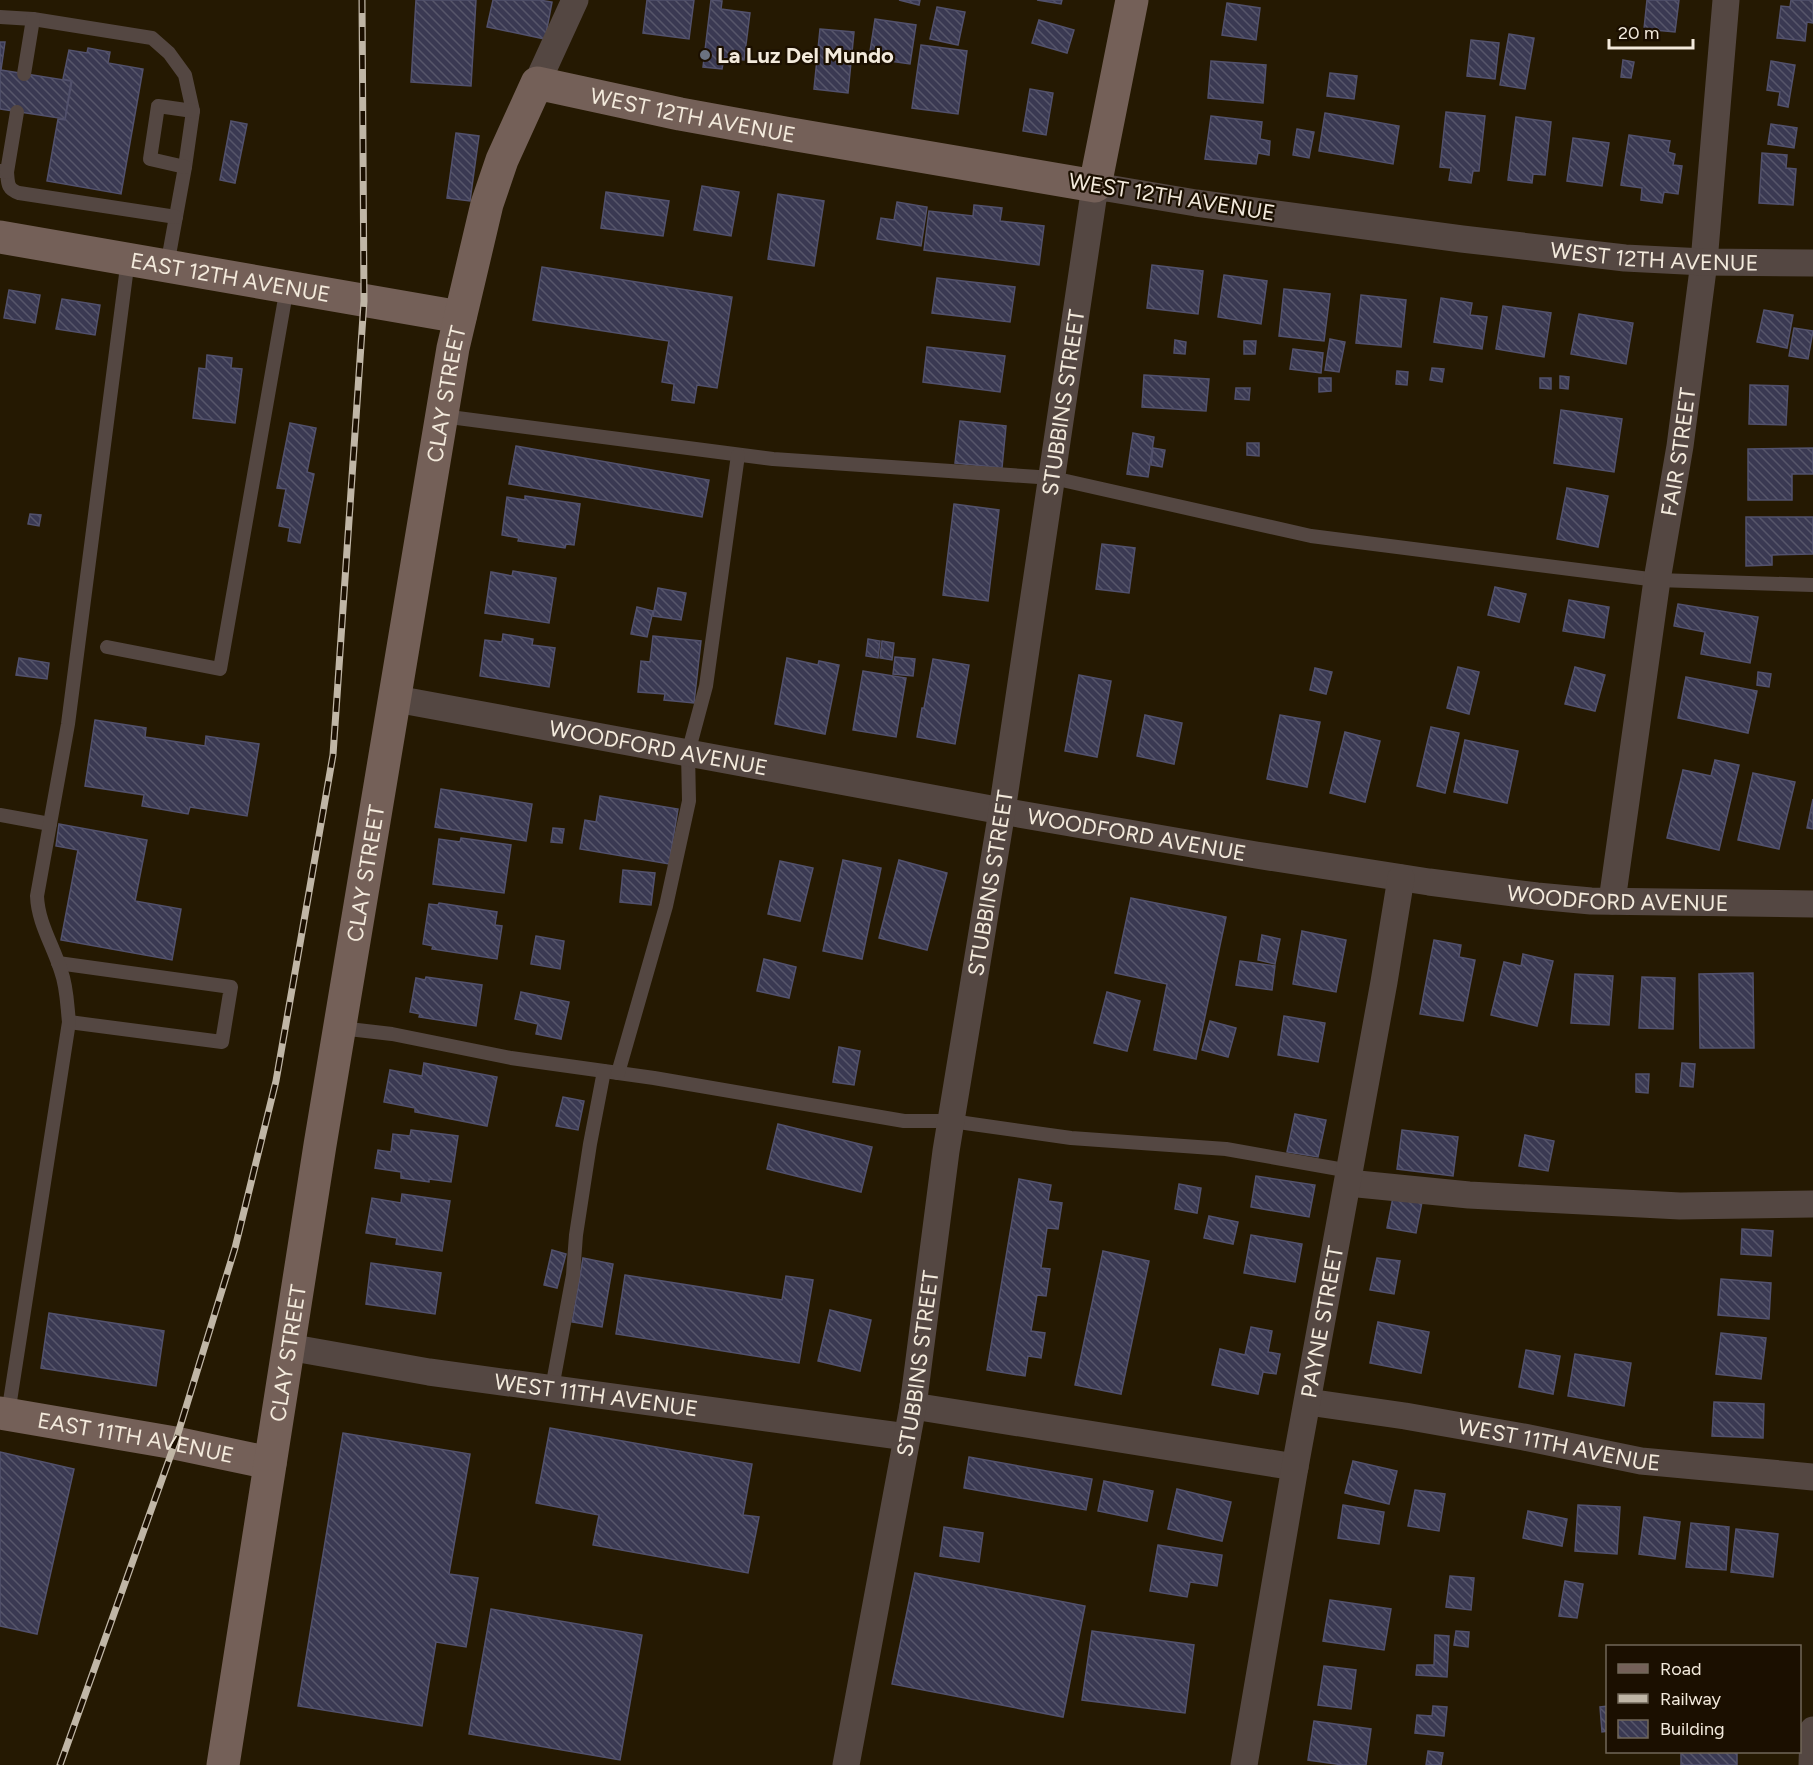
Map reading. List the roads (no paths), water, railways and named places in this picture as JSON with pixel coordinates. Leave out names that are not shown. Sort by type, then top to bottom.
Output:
[{"type":"street","name":"CLAY STREET","points":[[223,1765],[340,1028],[460,317],[487,204],[502,160],[575,0]]},
{"type":"street","name":"STUBBINS STREET","points":[[846,1765],[913,1406],[951,1121],[1002,811],[1095,186],[1132,0]]},
{"type":"street","name":"FAIR STREET","points":[[1612,901],[1657,580],[1680,446],[1704,262],[1726,0]]},
{"type":"street","name":"WEST 12TH AVENUE","points":[[537,83],[738,124],[1196,203],[1462,239],[1625,258],[1704,262],[1813,262]]},
{"type":"street","name":"EAST 12TH AVENUE","points":[[0,237],[460,317]]},
{"type":"street","name":"WOODFORD AVENUE","points":[[396,699],[1002,811],[1401,878],[1537,896],[1612,901],[1813,904]]},
{"type":"street","name":"PAYNE STREET","points":[[1244,1765],[1401,878]]},
{"type":"street","points":[[1349,1177],[1469,1195],[1680,1206],[1813,1204]]},
{"type":"street","name":"WEST 11TH AVENUE","points":[[288,1347],[429,1372],[907,1437]]},
{"type":"street","name":"WEST 11TH AVENUE","points":[[1308,1402],[1480,1429],[1641,1461],[1813,1477]]},
{"type":"street","points":[[913,1406],[1295,1467]]},
{"type":"street","name":"EAST 11TH AVENUE","points":[[4,1413],[175,1443],[270,1463]]},
{"type":"street","points":[[1812,1765],[1813,1730]]},
{"type":"lane","points":[[0,16],[152,38],[169,52],[185,75],[193,111],[167,266]]},
{"type":"lane","points":[[24,74],[33,19]]},
{"type":"lane","points":[[185,167],[150,159],[158,106],[193,111]]},
{"type":"lane","points":[[17,112],[7,130],[3,171],[11,191],[176,217]]},
{"type":"lane","points":[[4,1413],[69,1022],[66,987],[41,923],[37,905],[68,724],[128,259]]},
{"type":"lane","points":[[107,647],[220,669],[287,287]]},
{"type":"lane","points":[[442,416],[773,459],[1053,478],[1311,536],[1657,580],[1813,585]]},
{"type":"lane","points":[[552,1389],[573,1275],[576,1235],[590,1144],[611,1072],[666,906],[689,801],[688,753],[706,687],[738,454]]},
{"type":"lane","points":[[0,815],[50,824]]},
{"type":"lane","points":[[58,963],[231,987],[222,1042],[69,1022]]},
{"type":"lane","points":[[340,1028],[392,1034],[511,1058],[611,1072],[904,1121],[951,1121],[1071,1138],[1226,1149],[1349,1177]]},
{"type":"railway","points":[[60,1765],[175,1443],[235,1248],[276,1081],[333,755],[364,301],[362,0]]},
{"type":"place","name":"La Luz Del Mundo","points":[[705,55]]}]
